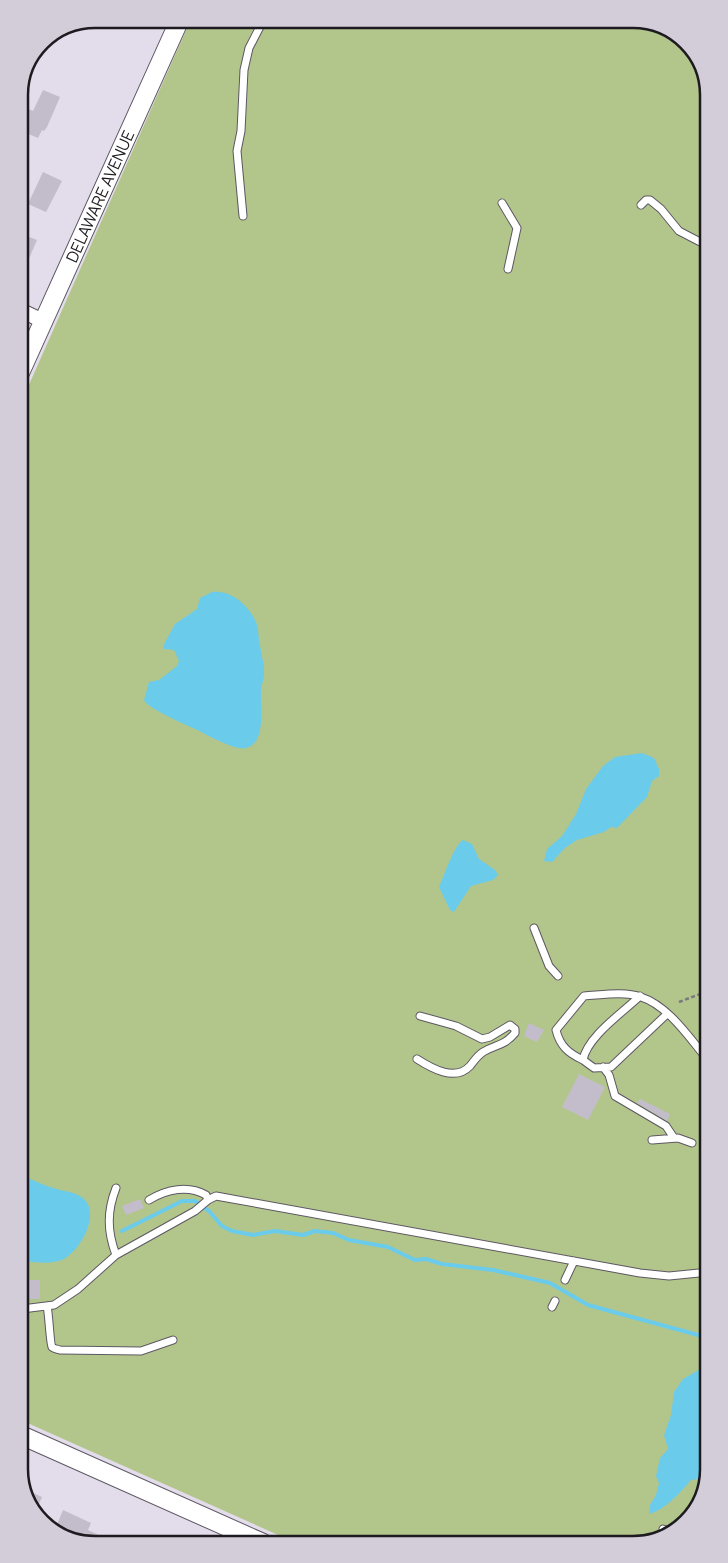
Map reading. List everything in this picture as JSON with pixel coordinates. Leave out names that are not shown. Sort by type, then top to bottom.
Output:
[{"type":"street","name":"DELAWARE AVENUE","points":[[28,355],[176,28]]},
{"type":"street","points":[[28,314],[43,321]]},
{"type":"street","points":[[28,1438],[242,1535]]},
{"type":"lane","points":[[242,216],[237,151],[241,131],[244,70],[249,48],[259,28]]},
{"type":"lane","points":[[641,205],[646,200],[650,200],[661,209],[679,231],[700,242]]},
{"type":"lane","points":[[502,203],[516,228],[508,269]]},
{"type":"lane","points":[[534,928],[549,966],[558,976]]},
{"type":"lane","points":[[667,1014],[611,1067],[594,1068],[568,1053],[558,1040],[556,1030],[584,996],[620,994],[640,996],[655,1002],[667,1014],[700,1051]]},
{"type":"lane","points":[[582,1060],[584,1051],[593,1040],[640,996]]},
{"type":"lane","points":[[420,1016],[456,1026],[477,1038],[490,1037]]},
{"type":"lane","points":[[417,1059],[438,1071],[452,1073],[469,1067],[481,1053],[490,1037],[506,1026],[510,1025],[515,1029],[515,1033],[502,1046],[481,1053]]},
{"type":"lane","points":[[603,1068],[609,1075],[615,1096],[666,1126],[674,1138]]},
{"type":"lane","points":[[652,1140],[674,1138],[692,1143]]},
{"type":"lane","points":[[116,1188],[111,1200],[108,1223],[109,1236],[116,1255]]},
{"type":"lane","points":[[149,1200],[168,1192],[189,1189],[206,1195],[208,1200]]},
{"type":"lane","points":[[28,1308],[54,1305],[78,1289],[116,1255],[195,1211],[216,1196],[574,1261],[669,1276],[700,1273]]},
{"type":"lane","points":[[565,1280],[574,1261]]},
{"type":"lane","points":[[47,1306],[51,1327],[51,1345],[54,1349],[141,1350],[173,1340]]},
{"type":"path","points":[[679,1002],[700,994]]},
{"type":"green space","points":[[187,28],[638,28],[655,31],[674,41],[684,50],[694,65],[700,86],[700,1477],[694,1498],[689,1506],[681,1516],[667,1526],[655,1532],[633,1536],[279,1535],[28,1423],[28,387]]},
{"type":"water","points":[[212,592],[225,593],[244,604],[258,627],[264,671],[261,690],[261,723],[257,739],[253,745],[246,748],[234,747],[219,741],[158,711],[144,700],[149,682],[159,680],[177,666],[179,661],[174,650],[164,649],[163,646],[175,624],[197,609],[200,598]]},
{"type":"water","points":[[642,753],[654,758],[659,769],[659,776],[652,781],[647,797],[617,828],[611,827],[604,832],[577,840],[565,848],[552,862],[544,861],[547,849],[562,836],[576,814],[586,789],[603,766],[615,757]]},
{"type":"water","points":[[463,840],[472,844],[479,859],[495,870],[498,875],[493,880],[471,886],[454,912],[450,910],[439,887],[453,854]]},
{"type":"water","points":[[28,1178],[76,1194],[83,1198],[88,1205],[90,1213],[87,1231],[77,1248],[59,1261],[49,1263],[28,1261]]},
{"type":"water","points":[[700,1369],[700,1479],[691,1480],[667,1504],[649,1514],[650,1505],[656,1495],[659,1483],[656,1476],[660,1458],[668,1449],[664,1435],[671,1415],[674,1392],[683,1379]]},
{"type":"building","points":[[43,90],[60,97],[47,127],[44,131],[42,130],[38,138],[28,134],[28,109],[33,111]]},
{"type":"building","points":[[43,172],[62,181],[46,212],[28,204]]},
{"type":"building","points":[[28,236],[37,240],[28,261]]},
{"type":"building","points":[[529,1023],[544,1030],[537,1042],[524,1036]]},
{"type":"building","points":[[579,1074],[605,1087],[588,1120],[562,1107]]},
{"type":"building","points":[[640,1099],[670,1114],[667,1121],[637,1103]]},
{"type":"building","points":[[140,1199],[144,1208],[126,1215],[122,1206]]},
{"type":"building","points":[[28,1280],[40,1280],[40,1299],[28,1299]]},
{"type":"building","points":[[32,1492],[42,1497],[39,1505]]},
{"type":"building","points":[[63,1510],[91,1523],[88,1530],[99,1535],[73,1532],[57,1524]]},
{"type":"waterway","points":[[122,1231],[182,1201],[195,1201],[209,1211],[222,1226],[232,1231],[253,1235],[275,1231],[303,1235],[315,1231],[333,1233],[349,1240],[388,1247],[415,1260],[426,1259],[442,1264],[493,1270],[550,1283],[588,1305],[700,1336]]}]
